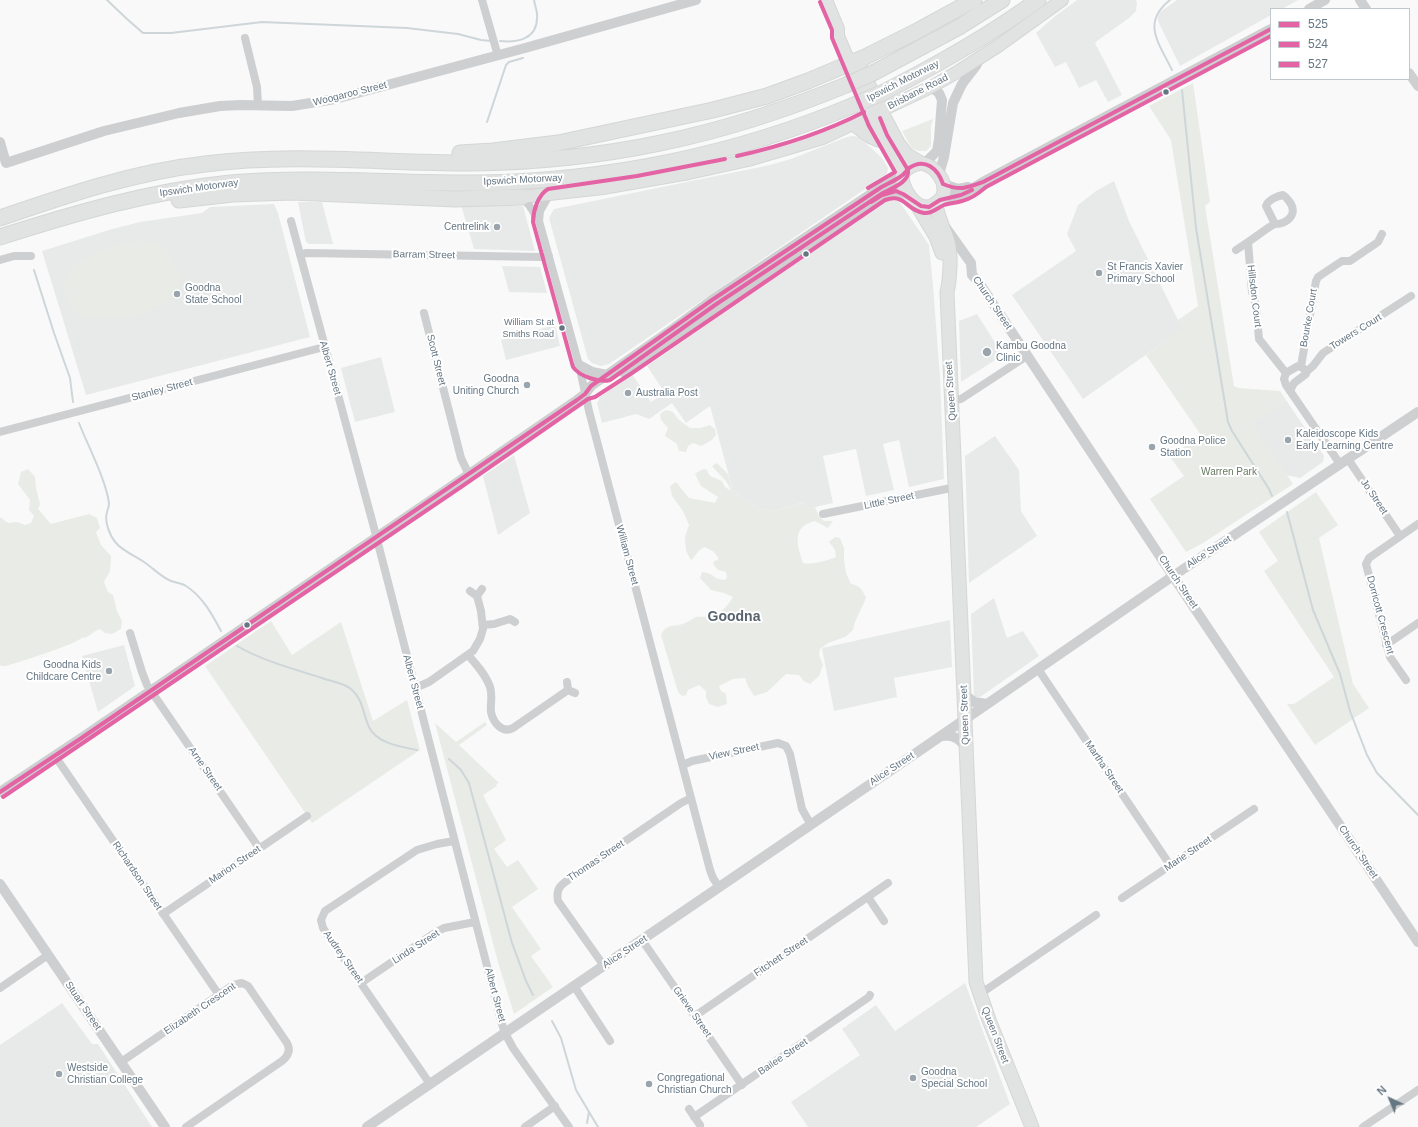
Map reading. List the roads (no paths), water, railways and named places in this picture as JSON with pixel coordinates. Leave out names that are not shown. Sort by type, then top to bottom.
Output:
[{"type":"highway","points":[[436,162],[447,154],[493,151],[558,143],[744,102],[787,89],[853,62],[913,34],[974,0]]},
{"type":"highway","name":"Ipswich Motorway","points":[[0,218],[100,185],[153,172],[204,164],[284,158],[469,163],[541,160],[590,155],[642,147],[708,133],[778,112],[875,72],[959,27],[1002,0]]},
{"type":"highway","name":"Ipswich Motorway","points":[[0,237],[50,221],[133,199],[183,189],[230,183],[301,180],[507,182],[561,178],[625,170],[686,159],[786,131],[884,92],[928,70],[966,48],[1038,0]]},
{"type":"highway","points":[[50,221],[71,223],[154,204],[233,194],[312,192],[455,199],[522,197]]},
{"type":"main road","points":[[826,0],[838,29],[844,34],[853,62],[876,113],[907,155],[934,168],[941,179],[943,192],[938,202],[929,207],[915,203],[905,188],[903,174],[875,124],[876,113]]},
{"type":"main road","name":"Brisbane Road","points":[[522,197],[549,195],[626,184],[748,160],[823,138],[931,87],[979,59],[1062,0]]},
{"type":"main road","points":[[853,124],[874,140],[884,141]]},
{"type":"main road","points":[[903,174],[910,167],[923,164]]},
{"type":"main road","name":"Queen Street","points":[[938,202],[940,222],[949,246],[950,282],[947,292],[976,982],[989,1020],[1032,1127]]},
{"type":"main road","name":"Queen Street","points":[[915,203],[936,236],[942,251],[943,283],[947,292]]},
{"type":"street","points":[[482,0],[498,56]]},
{"type":"street","name":"Woogaroo Street","points":[[3,164],[104,131],[153,118],[220,106],[292,106],[335,99],[498,56],[696,0]]},
{"type":"street","points":[[1311,8],[1325,0]]},
{"type":"street","points":[[938,202],[966,194],[983,182],[1270,30]]},
{"type":"street","points":[[245,38],[257,87],[258,105]]},
{"type":"street","points":[[979,59],[976,66],[962,84],[953,103],[941,179],[958,189],[983,182]]},
{"type":"street","points":[[1410,74],[1418,86]]},
{"type":"street","points":[[923,164],[937,151],[940,133],[942,100],[939,93],[931,87]]},
{"type":"street","points":[[0,142],[3,164]]},
{"type":"street","points":[[0,792],[469,475],[585,394],[591,386],[607,374],[739,281],[876,190],[903,174]]},
{"type":"street","points":[[585,394],[592,392],[642,359],[882,194],[900,192],[915,203]]},
{"type":"street","points":[[539,221],[540,211],[549,195]]},
{"type":"street","name":"William Street","points":[[522,197],[539,221],[549,256],[579,365],[585,394],[710,870],[719,887]]},
{"type":"street","name":"Albert Street","points":[[291,221],[436,765],[454,841],[505,1033],[513,1048],[569,1127]]},
{"type":"street","name":"Church Street","points":[[940,222],[971,263],[972,275],[978,281],[1068,415],[1173,576],[1418,942]]},
{"type":"street","points":[[1236,250],[1275,224]]},
{"type":"street","name":"Bourke Court","points":[[1303,369],[1316,281],[1318,277],[1342,261],[1350,261],[1378,242],[1382,234]]},
{"type":"street","name":"Hillsdon Court","points":[[1248,242],[1252,292],[1256,306],[1259,339],[1286,373]]},
{"type":"street","name":"Barram Street","points":[[300,255],[306,253],[541,258],[549,256]]},
{"type":"street","points":[[0,260],[14,256],[31,256]]},
{"type":"street","name":"Towers Court","points":[[1290,391],[1294,384],[1306,374],[1303,369],[1313,366],[1323,353],[1411,296]]},
{"type":"street","name":"Scott Street","points":[[424,313],[461,458],[469,475]]},
{"type":"street","name":"Stanley Street","points":[[0,432],[324,347]]},
{"type":"street","points":[[952,400],[961,399],[1027,356]]},
{"type":"street","points":[[579,365],[592,372],[607,374]]},
{"type":"street","points":[[1290,391],[1284,379],[1286,373],[1298,366],[1303,369]]},
{"type":"street","name":"Jo Street","points":[[1290,391],[1400,536]]},
{"type":"street","name":"Alice Street","points":[[367,1127],[942,736],[1173,576],[1418,412]]},
{"type":"street","name":"Little Street","points":[[823,514],[956,487]]},
{"type":"street","name":"Dorricott Crescent","points":[[1406,680],[1390,657],[1366,564],[1369,558],[1418,524]]},
{"type":"street","points":[[415,688],[428,682],[468,655],[477,645],[482,635],[483,625],[473,594],[482,589]]},
{"type":"street","points":[[483,625],[494,624],[512,618]]},
{"type":"street","points":[[1386,645],[1418,623]]},
{"type":"street","name":"Arne Street","points":[[130,633],[143,676],[151,691],[259,848]]},
{"type":"street","points":[[468,655],[483,673],[490,686],[492,692],[491,713],[498,726],[503,730],[513,728],[570,688]]},
{"type":"street","name":"Martha Street","points":[[1038,669],[1170,865]]},
{"type":"street","points":[[964,695],[974,702],[987,704]]},
{"type":"street","points":[[942,736],[956,736],[966,747]]},
{"type":"street","name":"View Street","points":[[683,765],[778,743],[786,746],[790,754],[802,809],[811,825]]},
{"type":"street","name":"Richardson Street","points":[[55,756],[219,996]]},
{"type":"street","name":"Thomas Street","points":[[604,966],[558,900],[558,889],[561,885],[574,876],[681,803],[691,798]]},
{"type":"street","name":"Marie Street","points":[[1122,898],[1254,809]]},
{"type":"street","name":"Marion Street","points":[[163,914],[307,816]]},
{"type":"street","name":"Audrey Street","points":[[430,1084],[323,928],[321,920],[326,910],[417,850],[454,841]]},
{"type":"street","name":"Fitchett Street","points":[[695,1016],[888,883]]},
{"type":"street","name":"Stuart Street","points":[[0,884],[165,1127]]},
{"type":"street","points":[[868,898],[884,921]]},
{"type":"street","points":[[980,994],[1096,915]]},
{"type":"street","name":"Linda Street","points":[[361,983],[444,928],[475,922]]},
{"type":"street","name":"Grieve Street","points":[[642,940],[742,1085]]},
{"type":"street","points":[[0,988],[48,955]]},
{"type":"street","name":"Elizabeth Crescent","points":[[121,1062],[236,984],[246,984],[251,989],[287,1043],[289,1049],[288,1053],[282,1061],[186,1127]]},
{"type":"street","points":[[574,986],[610,1041]]},
{"type":"street","name":"Bailee Street","points":[[694,1117],[869,998],[870,995]]},
{"type":"street","points":[[1363,1127],[1418,1090]]},
{"type":"street","points":[[525,1127],[554,1106]]},
{"type":"street","points":[[689,1109],[700,1124]]},
{"type":"waterway","points":[[107,0],[143,33],[171,33],[262,22],[407,28],[458,34],[491,41]]},
{"type":"waterway","points":[[500,41],[519,40],[525,38],[534,31],[537,16],[534,0]]},
{"type":"waterway","points":[[1170,0],[1161,9],[1156,17],[1154,25],[1158,42],[1172,70]]},
{"type":"waterway","points":[[487,122],[506,65],[509,62],[523,58]]},
{"type":"waterway","points":[[1182,90],[1196,228],[1228,422],[1272,496]]},
{"type":"waterway","points":[[34,270],[70,378],[73,402]]},
{"type":"waterway","points":[[79,423],[104,484],[109,503],[106,520],[110,533],[116,543],[164,577],[192,590],[206,606],[221,631]]},
{"type":"waterway","points":[[1287,512],[1313,610],[1340,674],[1350,711],[1367,755],[1377,773],[1418,815]]},
{"type":"waterway","points":[[237,646],[268,660],[349,687],[358,697],[369,727],[377,737],[383,741],[417,750]]},
{"type":"waterway","points":[[449,759],[461,770],[469,783],[512,943],[526,981],[533,995]]},
{"type":"waterway","points":[[552,1021],[561,1038],[576,1090],[598,1127]]},
{"type":"waterway","points":[[587,1123],[589,1112]]},
{"type":"place","name":"Centrelink","points":[[497,227]]},
{"type":"place","name":"St Francis Xavier Primary School","points":[[1099,273]]},
{"type":"place","name":"Goodna State School","points":[[177,294]]},
{"type":"place","name":"William St at Smiths Road","points":[[562,328]]},
{"type":"place","name":"Kambu Goodna Clinic","points":[[987,352]]},
{"type":"place","name":"Goodna Uniting Church","points":[[527,385]]},
{"type":"place","name":"Australia Post","points":[[628,393]]},
{"type":"place","name":"Kaleidoscope Kids Early Learning Centre","points":[[1288,440]]},
{"type":"place","name":"Goodna Police Station","points":[[1152,447]]},
{"type":"place","name":"Goodna Kids Childcare Centre","points":[[109,671]]},
{"type":"place","name":"Westside Christian College","points":[[59,1074]]},
{"type":"place","name":"Goodna Special School","points":[[913,1078]]},
{"type":"place","name":"Congregational Christian Church","points":[[649,1084]]},
{"type":"district","name":"Goodna","points":[[734,617]]},
{"type":"park label","name":"Warren Park","points":[[1229,472]]}]
